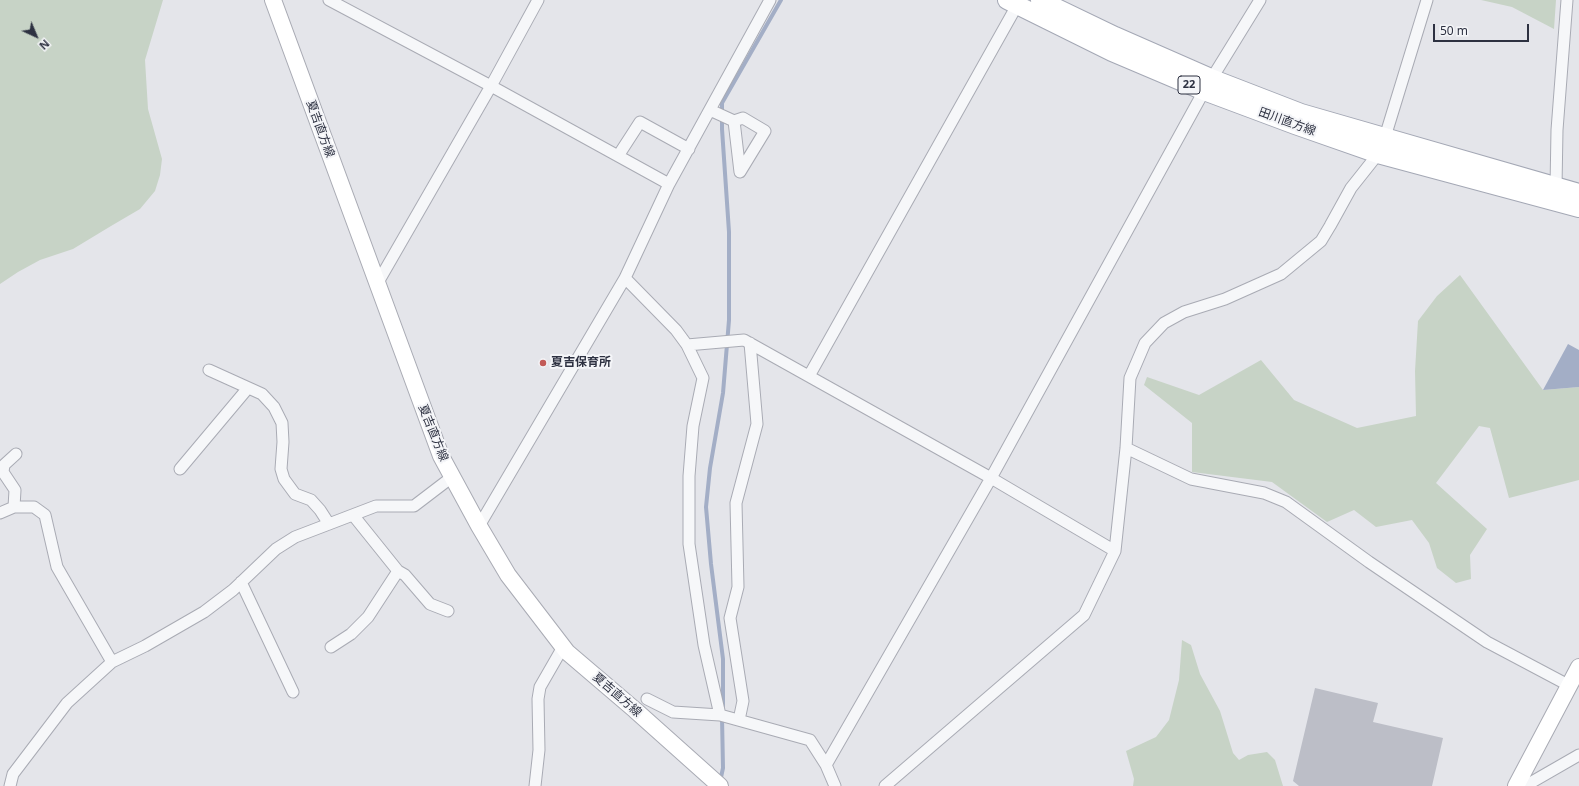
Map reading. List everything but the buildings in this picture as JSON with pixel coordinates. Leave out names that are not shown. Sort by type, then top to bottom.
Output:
[{"type":"main road","name":"夏吉直方線","points":[[273,0],[441,456],[479,526],[508,575],[563,647],[720,786]]},
{"type":"main road","name":"田川直方線","points":[[1040,0],[1115,36],[1209,85],[1295,125],[1378,154],[1579,208]]},
{"type":"main road","name":"田川直方線","points":[[1015,2],[1112,52],[1209,85],[1579,193]]},
{"type":"main road","points":[[1517,785],[1579,667]]},
{"type":"street","points":[[329,0],[491,86],[669,184]]},
{"type":"street","points":[[377,284],[491,86],[538,0]]},
{"type":"street","points":[[479,526],[625,278],[669,184],[770,0]]},
{"type":"street","points":[[826,765],[991,478],[1209,85],[1260,0]]},
{"type":"street","points":[[885,786],[1084,615],[1115,550],[1126,448],[1130,378],[1145,343],[1164,323],[1184,312],[1225,299],[1282,274],[1321,241],[1351,188],[1378,154],[1385,137],[1427,0]]},
{"type":"street","points":[[1556,187],[1557,130],[1567,0]]},
{"type":"street","points":[[809,376],[1015,2]]},
{"type":"street","points":[[710,110],[734,121]]},
{"type":"street","points":[[618,156],[640,122],[689,149]]},
{"type":"street","points":[[625,278],[676,330],[687,345],[703,378],[694,426],[689,476],[689,544],[704,645],[720,715]]},
{"type":"street","points":[[687,345],[744,340],[991,478],[1115,550]]},
{"type":"street","points":[[739,720],[743,701],[730,618],[738,587],[736,503],[757,424],[750,343]]},
{"type":"street","points":[[209,370],[262,394],[274,407],[282,423],[283,442],[281,469],[284,479],[295,494],[311,500],[329,524]]},
{"type":"street","points":[[180,469],[248,388]]},
{"type":"street","points":[[1126,448],[1191,479],[1264,493],[1286,502],[1369,562],[1487,642],[1570,686]]},
{"type":"street","points":[[14,507],[15,490],[3,472],[4,465],[16,454]]},
{"type":"street","points":[[10,786],[13,774],[67,703],[112,662],[144,646],[204,612],[242,582],[276,548],[295,537],[376,506],[414,506],[452,477]]},
{"type":"street","points":[[0,513],[14,507],[34,507],[45,515],[57,568],[112,662]]},
{"type":"street","points":[[353,515],[398,572],[405,575],[430,604],[448,611]]},
{"type":"street","points":[[331,647],[351,634],[368,617],[398,572]]},
{"type":"street","points":[[242,582],[293,692]]},
{"type":"street","points":[[535,786],[539,750],[538,699],[540,687],[563,647]]},
{"type":"street","points":[[647,699],[674,712],[720,715],[810,740],[826,765],[835,786]]},
{"type":"street","points":[[1517,785],[1532,782],[1579,755]]},
{"type":"green space","points":[[0,0],[163,0],[145,60],[148,109],[162,159],[160,175],[155,191],[140,209],[73,249],[40,260],[0,284]]},
{"type":"green space","points":[[1481,0],[1556,0],[1554,29],[1512,7]]},
{"type":"green space","points":[[1460,275],[1543,390],[1579,387],[1579,480],[1509,498],[1490,428],[1479,426],[1436,483],[1487,529],[1470,555],[1471,579],[1456,583],[1437,568],[1429,543],[1412,520],[1376,527],[1354,510],[1327,522],[1272,482],[1192,472],[1192,423],[1144,385],[1147,377],[1199,395],[1261,360],[1294,400],[1357,428],[1416,416],[1415,371],[1418,321],[1437,296]]},
{"type":"green space","points":[[1182,640],[1191,645],[1200,674],[1220,711],[1233,753],[1239,760],[1248,755],[1267,752],[1275,760],[1283,786],[1133,786],[1134,779],[1126,751],[1156,737],[1169,720],[1179,680]]},
{"type":"water","points":[[1568,344],[1579,350],[1579,387],[1543,390]]},
{"type":"waterway","points":[[723,706],[723,659],[711,564],[706,507],[710,468],[723,393],[729,320],[729,232],[722,129],[722,103],[781,0]]},
{"type":"waterway","points":[[720,782],[723,768],[722,717]]},
{"type":"place","name":"夏吉保育所","points":[[543,363]]}]
